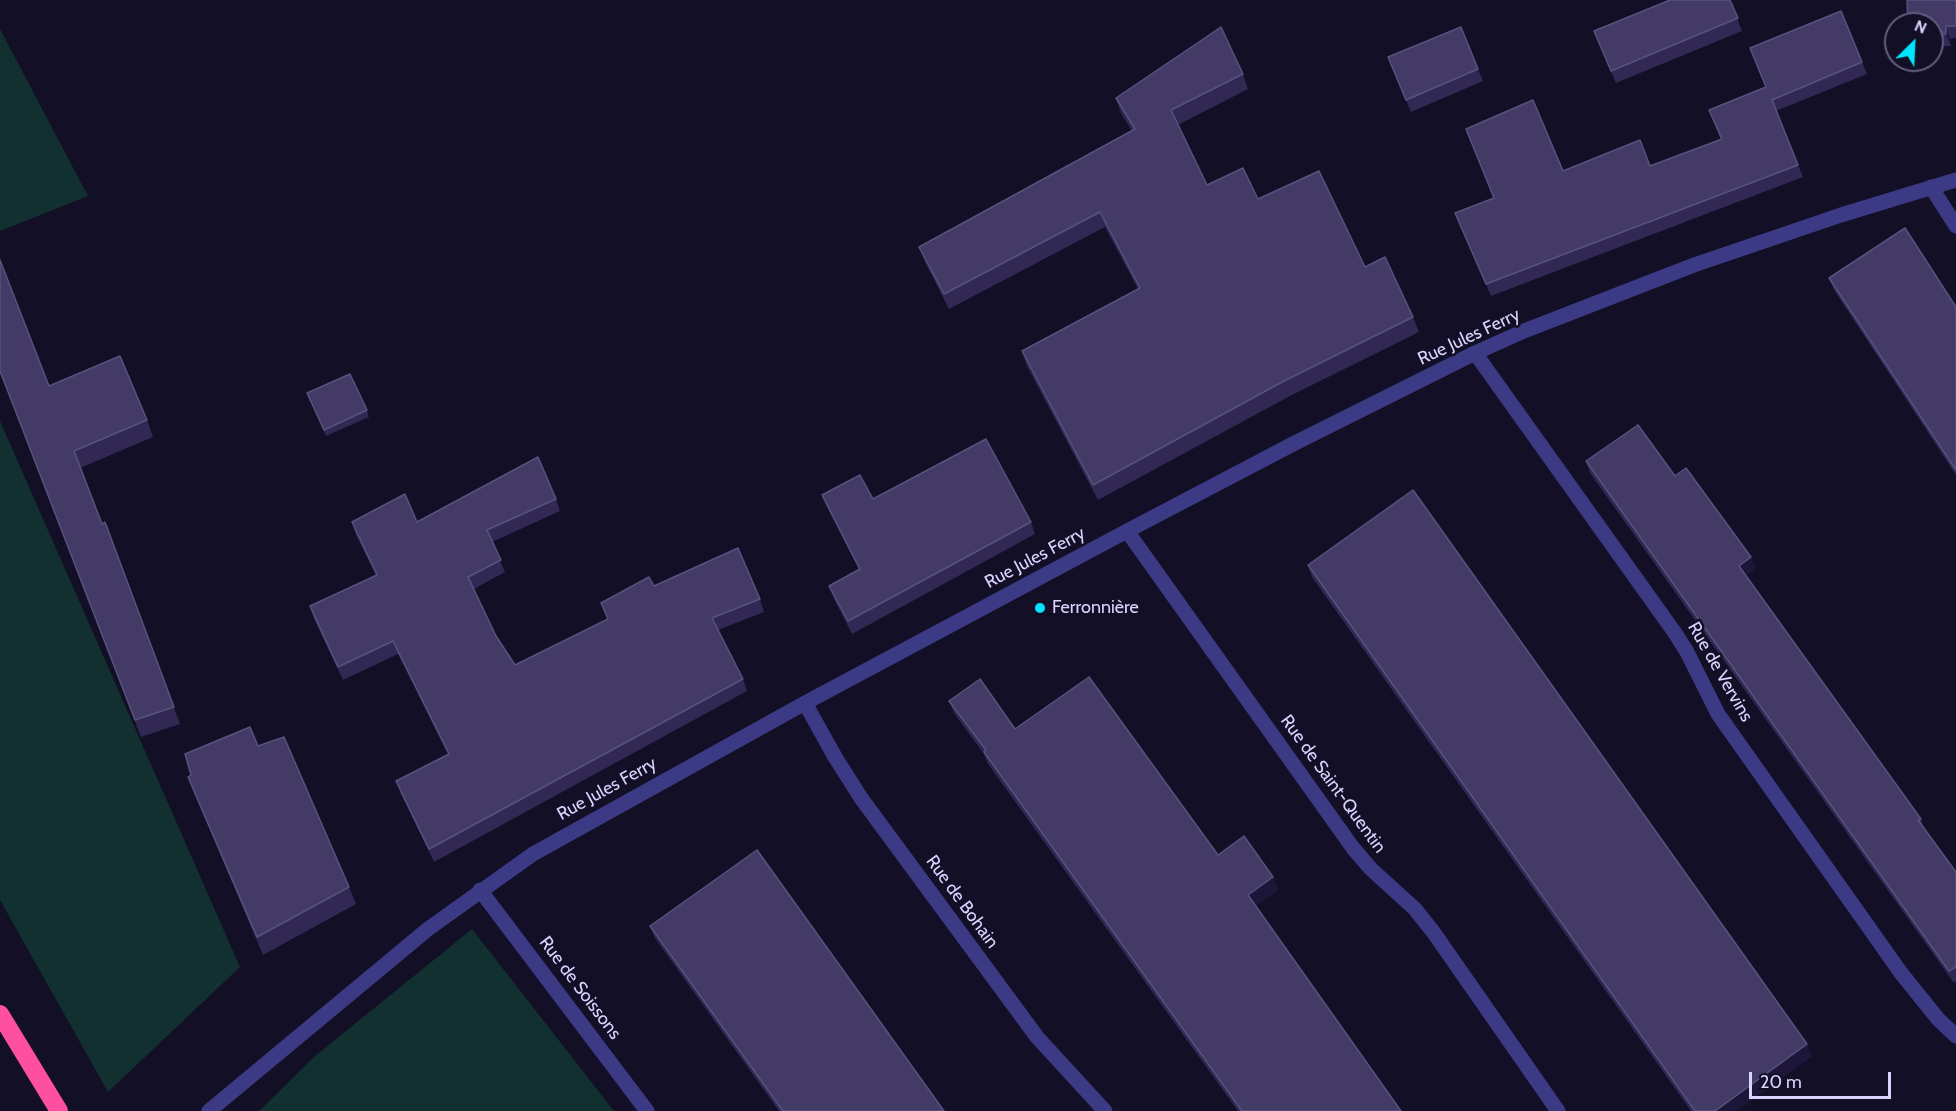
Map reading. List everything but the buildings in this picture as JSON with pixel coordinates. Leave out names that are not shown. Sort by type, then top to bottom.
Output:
[{"type":"highway","points":[[0,1014],[59,1111]]},
{"type":"street","name":"Rue Jules Ferry","points":[[209,1111],[428,928],[533,854],[572,830],[1127,531],[1293,444],[1475,353],[1576,310],[1694,265],[1841,215],[1956,180]]},
{"type":"street","points":[[1930,187],[1956,226]]},
{"type":"street","name":"Rue de Vervins","points":[[1475,353],[1675,633],[1687,652],[1708,697],[1901,974],[1919,998],[1956,1036]]},
{"type":"street","name":"Rue de Saint-Quentin","points":[[1127,531],[1353,848],[1371,869],[1415,909],[1434,933],[1558,1111]]},
{"type":"street","name":"Rue de Bohain","points":[[805,704],[834,757],[868,808],[1037,1037],[1105,1111]]},
{"type":"street","name":"Rue de Soissons","points":[[480,890],[646,1111]]},
{"type":"green space","points":[[0,29],[88,196],[0,231]]},
{"type":"green space","points":[[0,421],[240,967],[108,1092],[0,900]]},
{"type":"green space","points":[[472,929],[614,1111],[259,1111],[315,1056]]},
{"type":"place","name":"Ferronnière","points":[[1040,608]]}]
